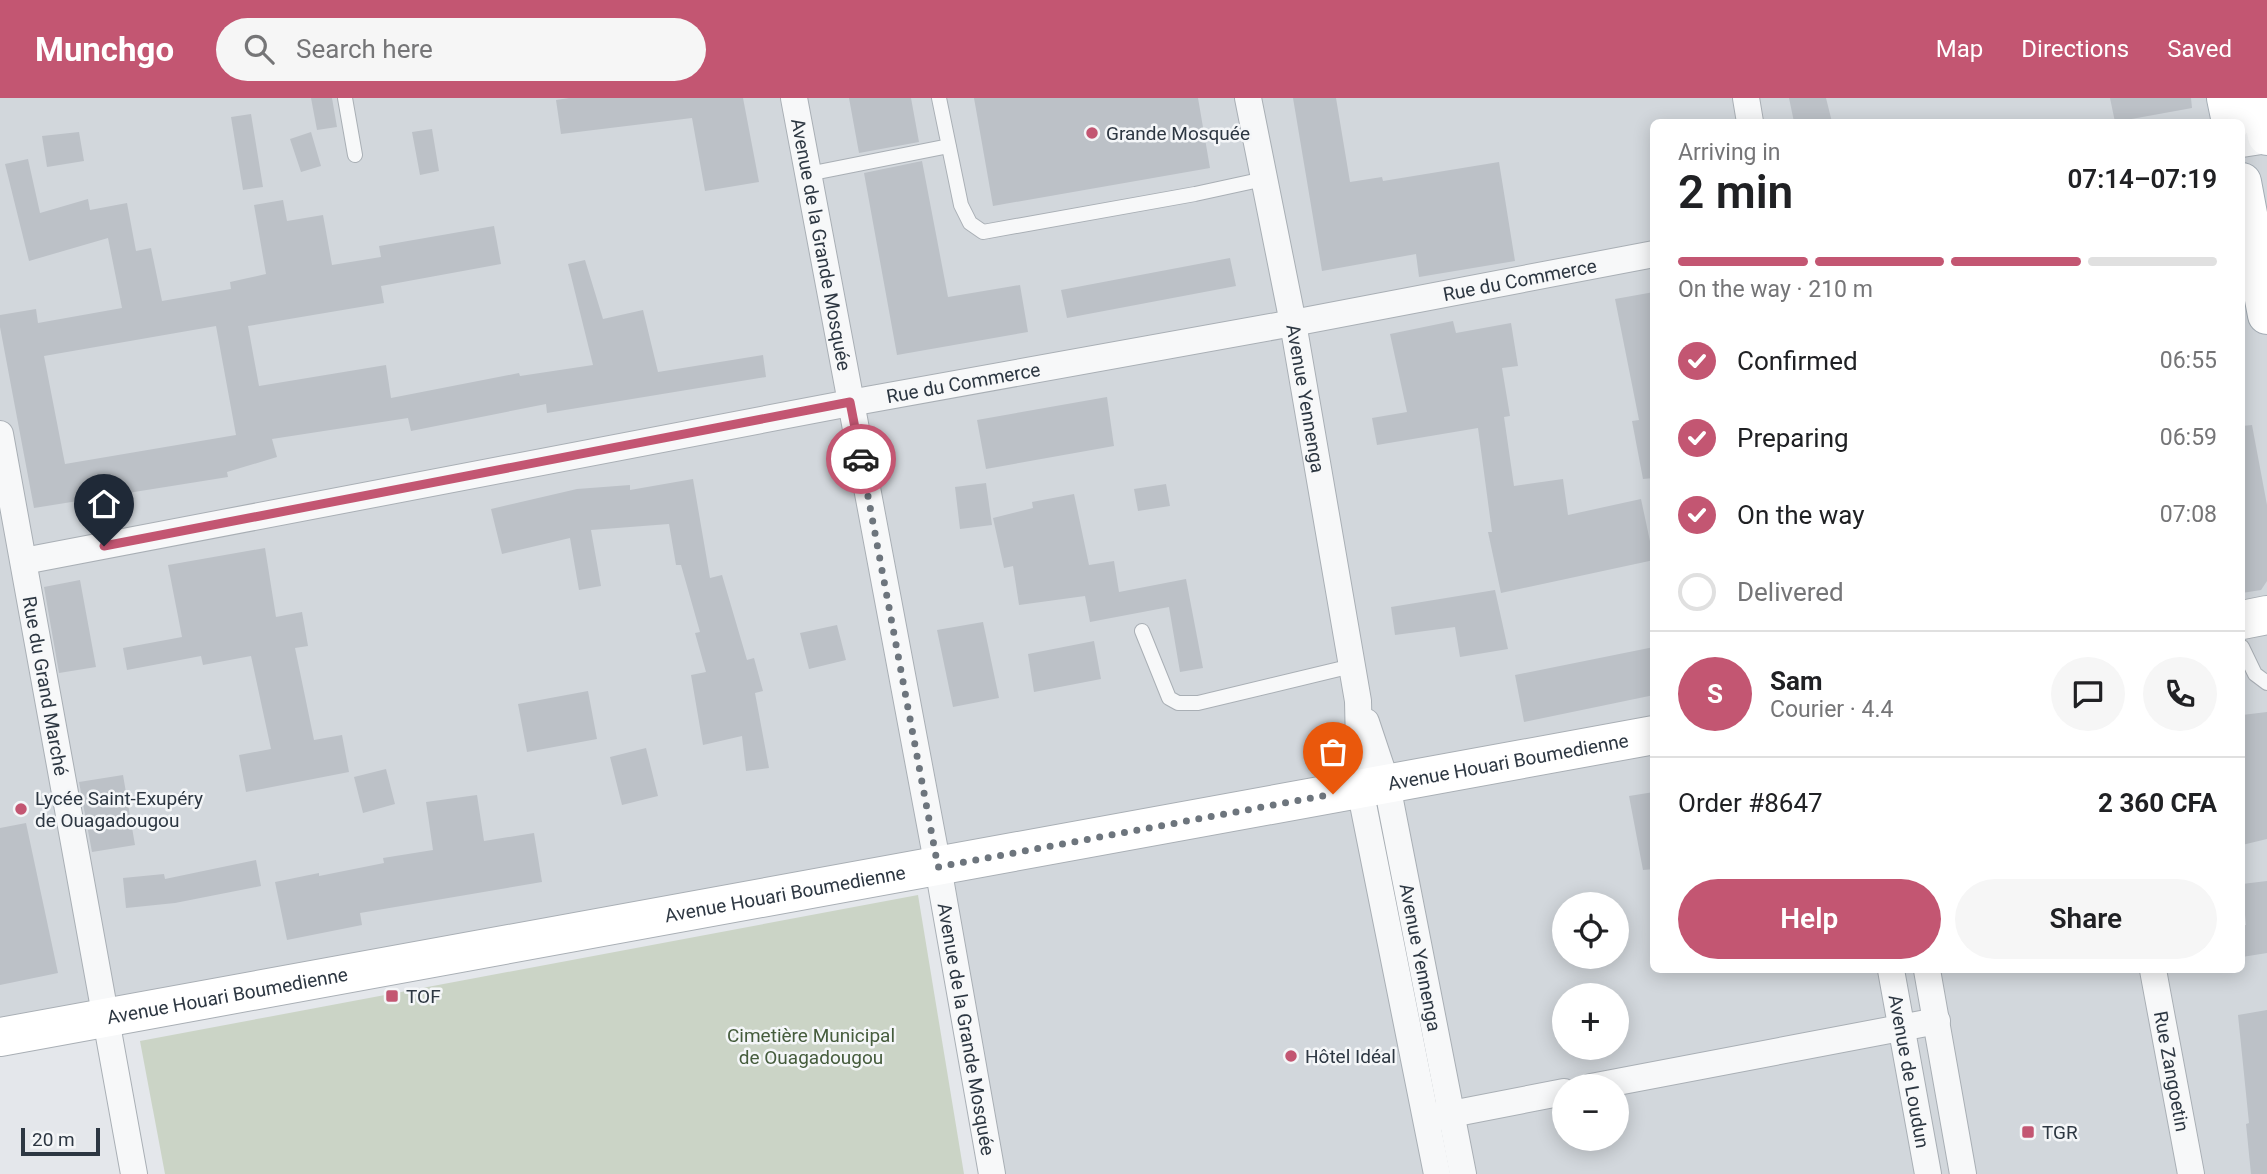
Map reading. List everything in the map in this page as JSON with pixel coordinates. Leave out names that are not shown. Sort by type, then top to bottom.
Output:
[{"type":"main road","points":[[2226,98],[2230,119]]},
{"type":"main road","points":[[2260,98],[2267,138]]},
{"type":"main road","points":[[2245,197],[2267,315]]},
{"type":"main road","points":[[2245,619],[2267,615]]},
{"type":"main road","name":"Avenue Houari Boumedienne","points":[[0,1038],[1650,735]]},
{"type":"street","name":"Avenue de la Grande Mosquée","points":[[794,98],[938,867],[992,1174]]},
{"type":"street","name":"Avenue Yennenga","points":[[1248,98],[1293,323],[1374,787],[1439,1116],[1463,1174]]},
{"type":"street","points":[[1746,98],[1750,119]]},
{"type":"street","points":[[2245,143],[2267,138]]},
{"type":"street","name":"Rue du Commerce","points":[[24,561],[850,402],[1293,323],[1650,255]]},
{"type":"street","name":"Rue du Grand Marché","points":[[0,434],[134,1174]]},
{"type":"street","name":"Avenue de Loudun","points":[[1892,973],[1928,1174]]},
{"type":"street","name":"Avenue de Loudun","points":[[1928,973],[1964,1174]]},
{"type":"street","name":"Rue Zangoetin","points":[[2154,973],[2191,1174]]},
{"type":"street","points":[[1629,1080],[1937,1021]]},
{"type":"street","points":[[1439,1116],[1552,1094]]},
{"type":"street","name":"Avenue Yennenga","points":[[1437,1174],[1439,1116]]},
{"type":"lane","points":[[345,98],[355,155]]},
{"type":"lane","points":[[939,98],[961,205],[970,223],[983,233],[1264,179]]},
{"type":"lane","points":[[808,174],[949,146]]},
{"type":"lane","points":[[1142,631],[1169,698],[1178,703],[1198,702],[1352,666]]},
{"type":"lane","points":[[2245,653],[2255,674],[2267,683]]},
{"type":"shaded area","points":[[0,98],[2267,98],[2267,1174],[992,1174],[938,867],[0,1037]]},
{"type":"green space","name":"Cimetière Municipal de Ouagadougou","points":[[918,895],[964,1174],[165,1174],[140,1041]]},
{"type":"building","points":[[311,98],[332,98],[337,127],[317,130]]},
{"type":"building","points":[[743,98],[759,182],[705,191],[692,118],[561,134],[556,100]]},
{"type":"building","points":[[849,98],[911,98],[919,142],[859,153]]},
{"type":"building","name":"Grande Mosquée","points":[[974,98],[1198,98],[1210,168],[993,206]]},
{"type":"building","points":[[1293,98],[1336,98],[1350,182],[1382,177],[1383,181],[1499,162],[1515,261],[1419,277],[1416,254],[1322,271]]},
{"type":"building","points":[[1789,98],[1826,98],[1831,119],[1793,119]]},
{"type":"building","points":[[2110,98],[2191,98],[2192,108],[2132,119],[2114,119]]},
{"type":"building","points":[[251,114],[263,187],[243,190],[231,117]]},
{"type":"building","points":[[432,129],[439,171],[420,175],[412,132]]},
{"type":"building","points":[[79,132],[84,161],[47,167],[42,136]]},
{"type":"building","points":[[311,132],[321,166],[301,172],[290,139]]},
{"type":"building","points":[[28,159],[40,213],[88,199],[90,210],[127,203],[136,251],[151,248],[162,301],[231,289],[230,282],[266,274],[254,205],[283,200],[287,221],[323,215],[332,265],[381,257],[379,246],[494,226],[501,264],[381,286],[384,303],[248,326],[259,386],[386,365],[391,398],[519,373],[520,376],[593,365],[568,264],[585,260],[603,319],[643,310],[658,372],[763,355],[766,377],[547,413],[546,404],[411,431],[408,418],[272,439],[277,457],[227,472],[228,477],[34,508],[0,315],[36,309],[38,323],[122,308],[108,238],[29,261],[5,164]],"holes":[[[216,326],[236,435],[65,464],[44,356]]]},
{"type":"building","points":[[922,161],[948,297],[1020,285],[1028,332],[897,355],[864,173]]},
{"type":"building","points":[[1230,258],[1236,286],[1067,318],[1061,290]]},
{"type":"building","points":[[1650,293],[1650,478],[1643,479],[1632,421],[1639,420],[1615,299]]},
{"type":"building","points":[[1453,321],[1456,333],[1511,323],[1518,366],[1502,368],[1510,416],[1504,417],[1514,486],[1563,479],[1568,515],[1641,499],[1650,541],[1650,561],[1501,593],[1488,532],[1492,532],[1478,428],[1377,445],[1372,418],[1407,412],[1390,334]]},
{"type":"building","points":[[1107,397],[1114,446],[986,469],[977,420]]},
{"type":"building","points":[[2252,425],[2267,505],[2267,581],[2261,590],[2245,593],[2245,426]]},
{"type":"building","points":[[693,479],[710,578],[722,575],[747,660],[754,658],[763,691],[755,693],[769,768],[746,771],[742,736],[703,745],[691,675],[706,672],[695,633],[700,632],[681,565],[676,565],[669,524],[591,530],[601,586],[579,590],[570,538],[502,554],[491,509],[577,489],[630,485],[630,490]]},
{"type":"building","points":[[986,483],[992,525],[960,529],[955,487]]},
{"type":"building","points":[[1166,484],[1170,506],[1138,511],[1134,489]]},
{"type":"building","points":[[1074,494],[1089,565],[1114,561],[1119,592],[1186,579],[1203,668],[1180,672],[1169,607],[1090,622],[1085,596],[1019,605],[1013,566],[1004,568],[993,518],[1033,508],[1032,502]]},
{"type":"building","points":[[265,548],[276,617],[302,612],[308,646],[295,648],[314,740],[342,735],[349,772],[246,792],[239,755],[271,749],[251,656],[203,665],[201,656],[127,670],[123,648],[182,637],[168,565]]},
{"type":"building","points":[[80,580],[96,667],[59,673],[44,587]]},
{"type":"building","points":[[1495,590],[1508,649],[1460,657],[1455,627],[1395,635],[1391,607]]},
{"type":"building","points":[[983,622],[999,698],[953,707],[937,630]]},
{"type":"building","points":[[837,625],[846,660],[809,669],[800,633]]},
{"type":"building","points":[[1094,641],[1101,679],[1034,692],[1028,654]]},
{"type":"building","points":[[1650,648],[1650,696],[1524,722],[1515,675]]},
{"type":"building","points":[[588,691],[597,739],[527,752],[518,704]]},
{"type":"building","points":[[2267,712],[2267,839],[2245,844],[2245,715]]},
{"type":"building","points":[[646,748],[658,796],[622,805],[610,757]]},
{"type":"building","points":[[386,769],[395,804],[363,813],[354,777]]},
{"type":"building","points":[[123,775],[135,845],[92,852],[79,782]]},
{"type":"building","points":[[1650,793],[1650,869],[1643,870],[1629,796]]},
{"type":"building","points":[[477,795],[484,841],[534,833],[542,882],[360,913],[362,925],[287,940],[275,882],[384,863],[383,858],[433,850],[426,802]]},
{"type":"building","points":[[26,823],[58,973],[0,985],[0,828]]},
{"type":"building","points":[[256,860],[261,886],[175,903],[126,908],[123,878],[164,874],[165,879]]},
{"type":"building","points":[[2267,881],[2267,953],[2245,957],[2246,925],[2245,884]]},
{"type":"building","points":[[2267,1010],[2267,1174],[2251,1174],[2246,1124],[2249,1123],[2238,1015]]},
{"type":"way so far","points":[[861,459],[938,867],[1333,794]]},
{"type":"place","name":"Grande Mosquée","points":[[1092,133]]},
{"type":"place","name":"Lycée Saint-Exupéry de Ouagadougou","points":[[21,809]]},
{"type":"place","name":"TOF","points":[[392,996]]},
{"type":"place","name":"Hôtel Idéal","points":[[1291,1056]]},
{"type":"place","name":"TGR","points":[[2028,1132]]},
{"type":"route","points":[[104,546],[850,402],[861,459]]}]
